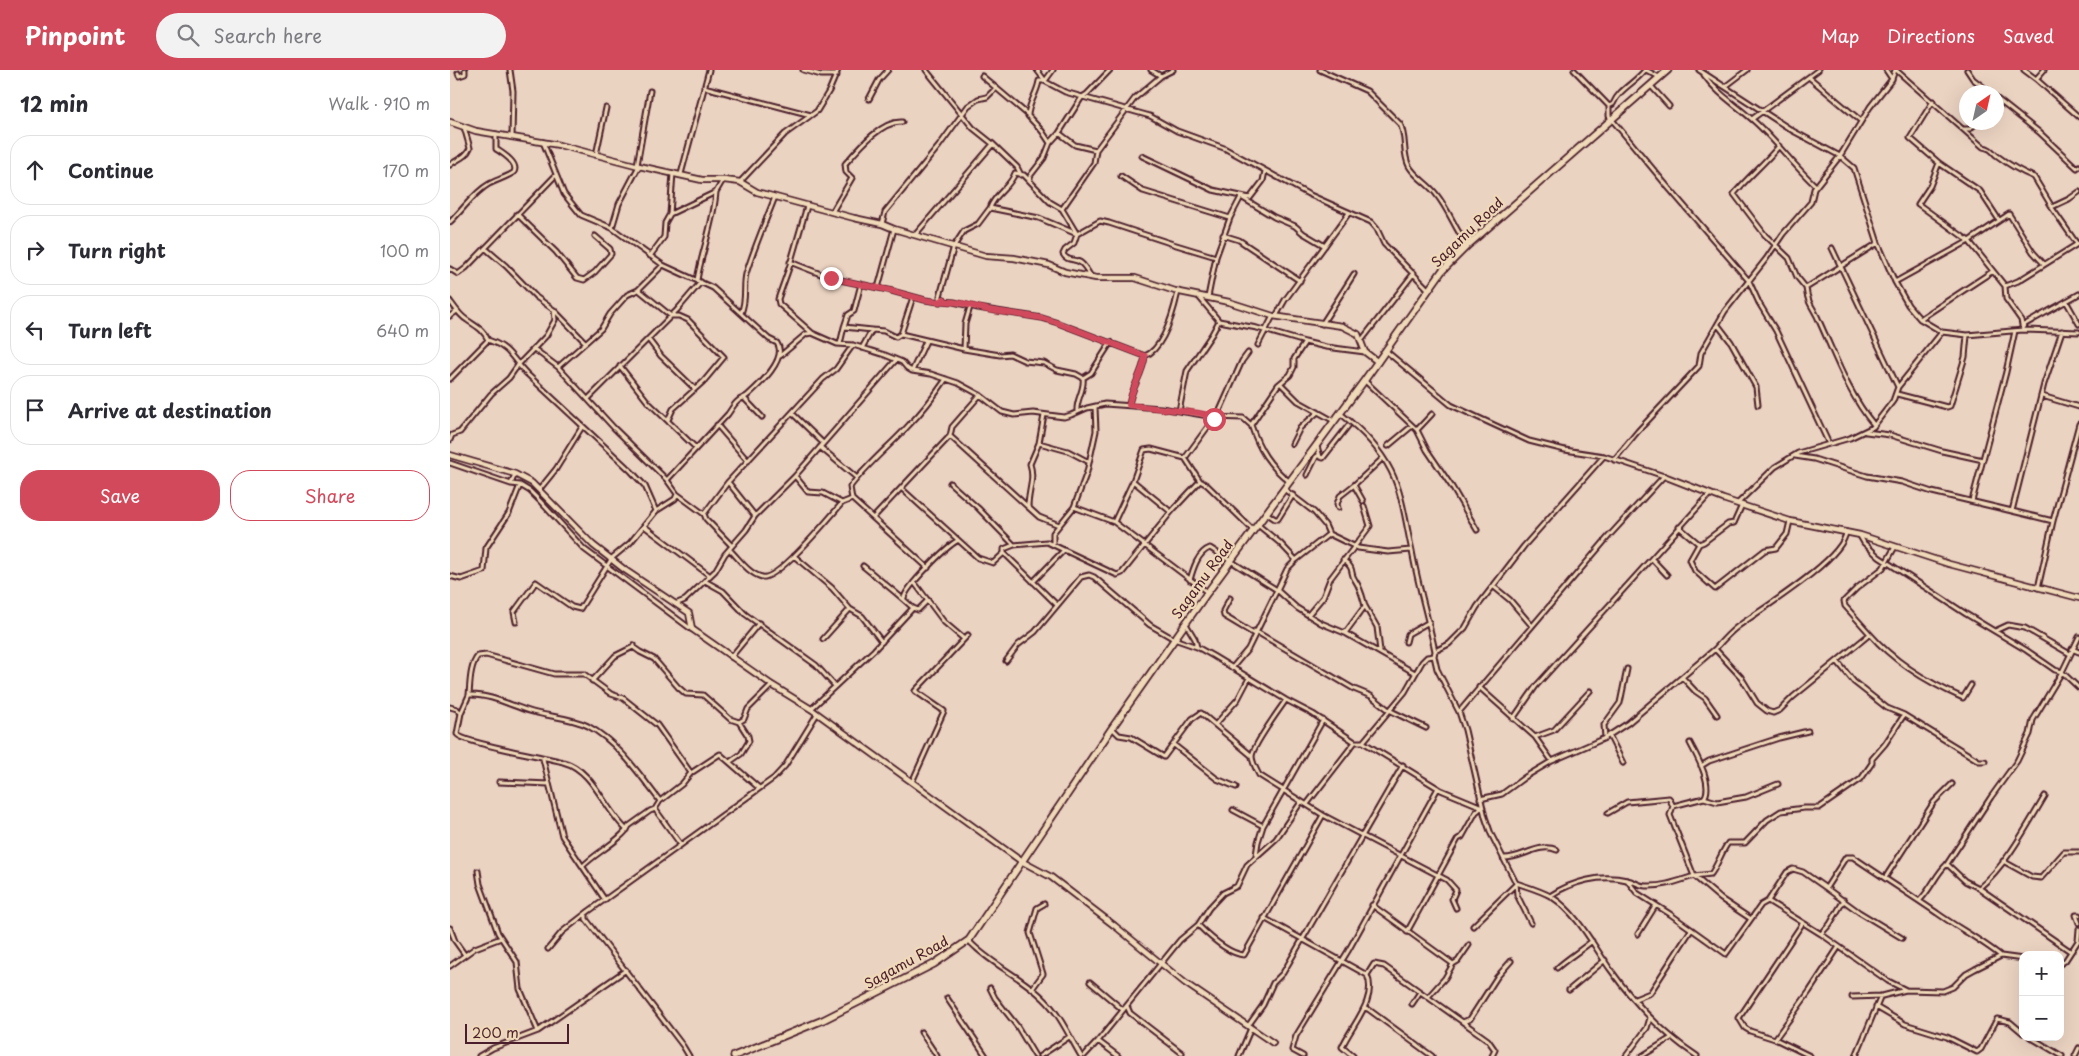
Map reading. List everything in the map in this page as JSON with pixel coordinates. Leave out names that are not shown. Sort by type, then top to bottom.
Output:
[{"type":"highway","name":"Sagamu Road","points":[[734,1056],[823,1020],[934,964],[969,940],[1174,639],[1378,362],[1442,271],[1468,245],[1668,70]]},
{"type":"street","points":[[458,73],[459,76],[465,74],[465,70]]},
{"type":"street","points":[[510,70],[513,91],[512,137]]},
{"type":"street","points":[[681,174],[709,70]]},
{"type":"street","points":[[803,70],[821,75],[837,76]]},
{"type":"street","points":[[740,182],[785,134],[817,111],[837,76],[838,70]]},
{"type":"street","points":[[869,100],[879,80],[888,70]]},
{"type":"street","points":[[924,70],[973,128],[1009,158],[1021,175]]},
{"type":"street","points":[[1037,70],[1045,81],[1065,92],[1150,116],[1177,131],[1224,148],[1265,171],[1374,225],[1384,244],[1414,273],[1428,290]]},
{"type":"street","points":[[1045,81],[1053,70]]},
{"type":"street","points":[[1030,180],[1030,176],[1044,158],[1050,143],[1059,133],[1082,97],[1110,70]]},
{"type":"street","points":[[1151,70],[1162,76]]},
{"type":"street","points":[[1062,208],[1094,163],[1096,150],[1134,98],[1162,76],[1173,70]]},
{"type":"street","points":[[1320,70],[1366,91],[1400,124],[1403,130],[1406,158],[1409,167],[1436,194],[1457,231],[1468,245]]},
{"type":"street","points":[[1574,70],[1609,106],[1609,115],[1612,119],[1667,186],[1749,280],[1759,303],[1776,330],[1829,444]]},
{"type":"street","points":[[1609,106],[1613,104],[1618,93],[1636,81],[1646,70],[1659,78]]},
{"type":"street","points":[[1726,86],[1747,70]]},
{"type":"street","points":[[1752,119],[1810,78],[1818,70]]},
{"type":"street","points":[[1886,70],[1892,79]]},
{"type":"street","points":[[1614,460],[1699,366],[1701,354],[1726,311],[1811,202],[1814,189],[1840,156],[1861,121],[1892,79],[1895,70],[1959,125]]},
{"type":"street","points":[[1967,70],[1973,79],[1981,85]]},
{"type":"street","points":[[2024,70],[2079,117]]},
{"type":"street","points":[[2036,79],[2044,70]]},
{"type":"street","points":[[1701,71],[1793,131],[1840,156],[1855,171],[1878,243],[1895,282],[1908,305],[1920,319],[1942,332],[1967,335],[1996,331],[2015,332],[2079,294]]},
{"type":"street","points":[[1701,71],[1717,92],[1752,119],[1816,186]]},
{"type":"street","points":[[982,76],[995,89],[1028,114]]},
{"type":"street","points":[[1810,78],[1861,121]]},
{"type":"street","points":[[1045,81],[1039,81],[1028,114],[1030,121],[1042,131],[1050,143]]},
{"type":"street","points":[[1651,85],[1669,106]]},
{"type":"street","points":[[704,87],[811,115]]},
{"type":"street","points":[[882,224],[885,212],[940,146],[961,114],[968,106],[978,99],[987,97],[995,89]]},
{"type":"street","points":[[612,228],[619,204],[638,166],[650,91]]},
{"type":"street","points":[[1932,101],[1910,138],[1939,163],[1980,191],[2000,220]]},
{"type":"street","points":[[2004,105],[2078,168]]},
{"type":"street","points":[[596,154],[606,108]]},
{"type":"street","points":[[450,122],[476,131],[559,144],[638,166],[702,180],[740,182],[757,192],[882,224],[986,256],[1014,258],[1040,263],[1049,265],[1056,270],[1091,277],[1135,278],[1178,292],[1208,297],[1274,316],[1322,325],[1342,326],[1358,334],[1365,352]]},
{"type":"street","points":[[832,212],[852,178],[846,172],[845,164],[863,144],[892,122],[902,122]]},
{"type":"street","points":[[450,165],[464,157],[470,148],[464,127]]},
{"type":"street","points":[[1964,130],[1984,147],[1990,148],[1997,156],[2024,174],[2034,177],[2052,208],[2078,244],[2005,286]]},
{"type":"street","points":[[1059,133],[1075,145],[1096,150]]},
{"type":"street","points":[[450,222],[480,189],[500,177],[514,173],[515,168],[512,163],[496,149],[496,134]]},
{"type":"street","points":[[543,142],[555,176],[564,194],[581,214],[612,228],[662,265],[713,288],[769,339],[777,344],[780,349],[780,356]]},
{"type":"street","points":[[915,235],[993,144]]},
{"type":"street","points":[[1779,146],[1770,158],[1749,176],[1734,194],[1775,246],[1789,258],[1797,277],[1806,288],[1808,302],[1819,319],[1847,383],[1863,411],[1874,425]]},
{"type":"street","points":[[1142,156],[1213,190],[1241,197],[1250,198],[1263,180],[1265,171]]},
{"type":"street","points":[[1939,163],[1930,186],[1918,204],[1969,241],[2005,286],[2006,299],[2021,320],[2023,328]]},
{"type":"street","points":[[650,256],[664,237],[665,223],[670,214],[673,173]]},
{"type":"street","points":[[1077,234],[1062,208],[1050,202],[1024,175],[1015,173],[1009,185],[1001,190],[993,200],[990,208],[978,224],[964,231],[954,246],[940,298],[944,299],[944,302],[954,302],[970,307],[1042,318],[1071,327],[1145,356]]},
{"type":"street","points":[[450,269],[454,274],[460,273],[555,176]]},
{"type":"street","points":[[1121,176],[1143,190],[1230,218]]},
{"type":"street","points":[[670,214],[716,192],[724,180]]},
{"type":"street","points":[[697,280],[701,254],[715,213],[716,192]]},
{"type":"street","points":[[2052,208],[2079,192]]},
{"type":"street","points":[[741,313],[746,276],[758,236],[775,197]]},
{"type":"street","points":[[1208,297],[1216,256],[1230,218],[1241,197]]},
{"type":"street","points":[[1241,197],[1274,217],[1295,226],[1325,246]]},
{"type":"street","points":[[807,206],[778,299],[779,304],[812,333],[840,344],[852,345],[902,362],[912,372],[946,379],[980,396],[1002,412],[1014,415],[1029,413],[1064,417],[1071,416],[1077,411],[1105,404],[1199,413],[1216,417],[1243,418],[1251,425],[1257,445],[1268,461],[1290,482]]},
{"type":"street","points":[[990,208],[1039,218],[1077,234]]},
{"type":"street","points":[[1258,345],[1274,316],[1349,212]]},
{"type":"street","points":[[518,214],[556,252],[577,278],[584,280],[603,264],[611,251],[595,236]]},
{"type":"street","points":[[1895,282],[1969,241],[2009,214],[2033,252],[2044,264]]},
{"type":"street","points":[[1091,277],[1082,264],[1078,261],[1067,259],[1063,254],[1074,243],[1077,234],[1102,221],[1216,256]]},
{"type":"street","points":[[878,288],[894,229]]},
{"type":"street","points":[[1223,235],[1239,240],[1300,281]]},
{"type":"street","points":[[1806,288],[1878,243]]},
{"type":"street","points":[[485,248],[506,266],[536,297],[554,310],[585,342]]},
{"type":"street","points":[[1832,248],[1898,387]]},
{"type":"street","points":[[790,262],[831,278],[913,297],[940,302],[944,299]]},
{"type":"street","points":[[558,367],[601,329],[610,314],[627,295],[639,290],[662,265]]},
{"type":"street","points":[[1920,319],[1993,271]]},
{"type":"street","points":[[1361,341],[1414,273]]},
{"type":"street","points":[[1322,325],[1354,274]]},
{"type":"street","points":[[588,400],[677,310],[701,282]]},
{"type":"street","points":[[840,344],[848,315],[854,311],[861,284]]},
{"type":"street","points":[[639,290],[671,316],[680,316]]},
{"type":"street","points":[[1129,405],[1130,396],[1144,367],[1145,356],[1154,349],[1169,324],[1178,292]]},
{"type":"street","points":[[844,327],[884,331],[896,337],[901,334],[913,297]]},
{"type":"street","points":[[1199,297],[1219,321],[1326,347],[1365,352],[1378,362]]},
{"type":"street","points":[[450,301],[457,312],[466,320],[484,331],[488,340],[501,344],[508,350],[518,365],[642,482],[652,498],[656,511]]},
{"type":"street","points":[[2066,301],[2079,324]]},
{"type":"street","points":[[964,349],[965,324],[970,307]]},
{"type":"street","points":[[450,440],[452,435],[460,432],[491,394],[509,378],[518,365],[534,349],[552,326],[555,320],[554,310]]},
{"type":"street","points":[[668,420],[673,409],[724,357],[695,327],[680,316],[677,310]]},
{"type":"street","points":[[450,316],[457,312]]},
{"type":"street","points":[[1179,411],[1187,371],[1219,321]]},
{"type":"street","points":[[1718,325],[1731,342],[1756,387],[1758,405]]},
{"type":"street","points":[[2023,328],[2029,330],[2079,332]]},
{"type":"street","points":[[862,348],[872,330]]},
{"type":"street","points":[[2012,511],[2042,396],[2062,331]]},
{"type":"street","points":[[1790,521],[1787,534],[1776,548],[1765,550],[1715,589],[1695,571],[1690,560],[1700,544],[1728,524],[1734,523],[1740,504],[1775,467],[1798,453],[1865,432],[1874,425],[1896,394],[1898,387],[1942,332]]},
{"type":"street","points":[[1972,502],[2015,332]]},
{"type":"street","points":[[667,480],[737,402],[764,379],[780,356],[806,334],[812,333]]},
{"type":"street","points":[[901,334],[926,342],[1015,355],[1025,361],[1044,363],[1057,370],[1076,374],[1083,378]]},
{"type":"street","points":[[1896,394],[1898,392],[1947,407],[1950,406],[1965,357],[1967,335]]},
{"type":"street","points":[[648,339],[662,356],[695,388]]},
{"type":"street","points":[[450,379],[488,340]]},
{"type":"street","points":[[912,372],[926,342]]},
{"type":"street","points":[[1083,378],[1091,374],[1111,342]]},
{"type":"street","points":[[1251,425],[1278,385],[1290,375],[1294,367],[1294,359],[1306,342]]},
{"type":"street","points":[[704,514],[728,482],[823,379],[836,369],[852,345]]},
{"type":"street","points":[[534,349],[558,367],[667,480],[677,494],[704,514],[706,519],[732,546]]},
{"type":"street","points":[[1386,350],[1451,404],[1528,441],[1564,450],[1604,456],[1790,521],[1846,532],[1949,564],[2038,588],[2078,596]]},
{"type":"street","points":[[1185,458],[1216,417],[1248,352]]},
{"type":"street","points":[[674,604],[685,600],[715,571],[756,516],[795,476],[896,360]]},
{"type":"street","points":[[620,366],[648,402],[696,448]]},
{"type":"street","points":[[1077,411],[1078,401],[1084,384],[1083,378]]},
{"type":"street","points":[[928,568],[852,499],[850,487],[914,420],[946,379]]},
{"type":"street","points":[[1364,381],[1417,430],[1427,450],[1452,487],[1477,530]]},
{"type":"street","points":[[1281,384],[1298,401],[1334,422]]},
{"type":"street","points":[[873,518],[950,436],[952,427],[980,396]]},
{"type":"street","points":[[2042,396],[2079,408]]},
{"type":"street","points":[[744,398],[762,417]]},
{"type":"street","points":[[1053,544],[1053,533],[1074,507],[1090,462],[1096,432],[1095,407]]},
{"type":"street","points":[[1292,444],[1300,428],[1318,412]]},
{"type":"street","points":[[792,414],[823,443]]},
{"type":"street","points":[[1340,414],[1351,422],[1390,470],[1401,499],[1411,550],[1429,622],[1437,669],[1459,712],[1469,744],[1482,807],[1491,834],[1516,883],[1517,896],[1530,923]]},
{"type":"street","points":[[1417,430],[1432,414]]},
{"type":"street","points":[[1028,508],[1028,493],[1034,475],[1030,464],[1039,443],[1044,415]]},
{"type":"street","points":[[2038,588],[2053,521],[2079,424]]},
{"type":"street","points":[[718,425],[748,461]]},
{"type":"street","points":[[539,490],[556,469],[582,426]]},
{"type":"street","points":[[1316,445],[1319,455],[1323,458],[1348,426]]},
{"type":"street","points":[[1388,446],[1412,426]]},
{"type":"street","points":[[1865,432],[1890,435],[1942,451],[1983,460]]},
{"type":"street","points":[[950,436],[1028,508],[1039,516],[1059,525]]},
{"type":"street","points":[[1039,443],[1068,451],[1090,462]]},
{"type":"street","points":[[820,447],[857,478]]},
{"type":"street","points":[[1114,522],[1144,450],[1151,449],[1185,458],[1200,481],[1255,527],[1280,543],[1296,560]]},
{"type":"street","points":[[450,455],[515,474],[532,483],[594,545],[625,570],[689,613],[692,629]]},
{"type":"street","points":[[1307,476],[1316,457],[1319,455]]},
{"type":"street","points":[[1364,742],[1405,692],[1415,673],[1427,657],[1449,644],[1465,628],[1477,607],[1493,586],[1558,506],[1604,456]]},
{"type":"street","points":[[1795,456],[1814,459],[1867,476],[1902,482],[1972,502],[2053,521]]},
{"type":"street","points":[[1338,508],[1336,504],[1340,496],[1382,459]]},
{"type":"street","points":[[450,463],[511,484],[520,485],[530,491],[584,549],[731,657],[811,710],[1021,861],[1051,877],[1115,926],[1185,984],[1273,1043]]},
{"type":"street","points":[[511,484],[515,474]]},
{"type":"street","points":[[795,476],[808,492],[823,493],[842,503]]},
{"type":"street","points":[[1459,712],[1609,536],[1664,476]]},
{"type":"street","points":[[1133,480],[1171,512]]},
{"type":"street","points":[[901,488],[941,522],[957,541],[984,561],[993,563],[1004,553],[1004,549],[1014,545],[1037,541],[1053,544],[1117,576],[1122,573],[1171,512],[1200,481]]},
{"type":"street","points":[[728,482],[756,516]]},
{"type":"street","points":[[950,483],[978,508],[1014,545]]},
{"type":"street","points":[[450,576],[461,579],[484,571],[486,548],[509,513],[520,485]]},
{"type":"street","points":[[1354,485],[1363,502]]},
{"type":"street","points":[[1284,489],[1319,517],[1329,534],[1362,550],[1388,552],[1411,550]]},
{"type":"street","points":[[516,622],[514,612],[536,582],[572,607],[579,609],[612,558],[630,543],[656,511],[674,499],[677,494]]},
{"type":"street","points":[[1513,719],[1536,686],[1710,494]]},
{"type":"street","points":[[1266,513],[1278,519],[1293,495]]},
{"type":"street","points":[[730,550],[755,574],[762,577],[771,576],[794,556],[842,503],[852,499]]},
{"type":"street","points":[[1308,615],[1323,596],[1330,579],[1343,560],[1370,526],[1364,506]]},
{"type":"street","points":[[1074,507],[1114,522],[1207,593]]},
{"type":"street","points":[[644,526],[709,575]]},
{"type":"street","points":[[1679,528],[1700,544]]},
{"type":"street","points":[[1480,799],[1502,794],[1525,777],[1552,761],[1605,738],[1628,723],[1715,649],[1735,628],[1831,558],[1846,537],[1846,532]]},
{"type":"street","points":[[1232,668],[1248,648],[1287,569],[1329,534]]},
{"type":"street","points":[[1860,536],[1864,543],[1887,562],[2055,670],[2062,672],[2079,688]]},
{"type":"street","points":[[904,598],[914,582],[957,541]]},
{"type":"street","points":[[1348,543],[1350,552]]},
{"type":"street","points":[[1894,547],[1887,562],[1880,571],[1857,588],[1844,601],[1846,606],[1896,660],[1947,691],[1963,698],[1972,685]]},
{"type":"street","points":[[1190,580],[1194,565],[1208,548],[1277,590],[1320,623],[1345,633],[1380,651],[1415,673]]},
{"type":"street","points":[[1033,582],[1064,550]]},
{"type":"street","points":[[1004,553],[1057,605]]},
{"type":"street","points":[[794,556],[832,588],[850,609],[866,621],[882,642]]},
{"type":"street","points":[[1652,559],[1667,575]]},
{"type":"street","points":[[1343,560],[1353,570],[1353,578],[1360,586],[1365,606],[1377,627],[1380,651]]},
{"type":"street","points":[[863,566],[894,594],[904,598],[913,608],[918,610],[928,600]]},
{"type":"street","points":[[1006,662],[1018,645],[1035,632],[1081,577],[1089,575],[1150,625],[1174,639],[1197,647],[1356,742],[1364,742],[1404,765],[1438,788],[1482,807]]},
{"type":"street","points":[[705,581],[723,591],[745,614],[816,665],[835,686]]},
{"type":"street","points":[[914,582],[944,622],[964,639]]},
{"type":"street","points":[[1493,586],[1510,600],[1532,626]]},
{"type":"street","points":[[1230,598],[1223,611],[1224,616],[1354,689],[1371,696],[1390,710],[1426,728]]},
{"type":"street","points":[[1345,633],[1365,606]]},
{"type":"street","points":[[811,710],[882,642],[913,608]]},
{"type":"street","points":[[823,638],[850,609]]},
{"type":"street","points":[[1406,642],[1408,634],[1429,622]]},
{"type":"street","points":[[731,657],[759,623]]},
{"type":"street","points":[[1186,624],[1195,639],[1197,647]]},
{"type":"street","points":[[1994,631],[2008,625],[2025,628],[2070,654]]},
{"type":"street","points":[[1715,649],[1741,677],[1757,703],[1767,711],[1774,713],[1870,634]]},
{"type":"street","points":[[912,783],[944,711],[915,691],[968,635]]},
{"type":"street","points":[[1920,900],[1936,879],[1940,870],[1947,864],[1990,797],[2017,761],[2030,734],[2032,720],[2062,672],[2079,636]]},
{"type":"street","points":[[592,681],[615,656],[633,646],[654,659],[686,694],[703,695],[730,718],[740,722],[749,741],[741,754],[731,761]]},
{"type":"street","points":[[2072,649],[2079,652]]},
{"type":"street","points":[[627,830],[577,768],[517,750],[488,746],[460,738],[457,734],[461,713],[470,695],[470,677],[475,659],[478,656],[483,655],[558,675],[584,674],[611,694],[623,698],[657,725],[691,772]]},
{"type":"street","points":[[1837,661],[1854,682],[1888,708],[1904,714],[1979,761],[1985,761]]},
{"type":"street","points":[[1605,738],[1604,724],[1620,704],[1627,669]]},
{"type":"street","points":[[1682,677],[1695,691],[1705,698],[1717,716]]},
{"type":"street","points":[[1215,725],[1238,699],[1249,678]]},
{"type":"street","points":[[740,722],[744,719],[748,709],[772,685]]},
{"type":"street","points":[[1479,687],[1535,738],[1552,761]]},
{"type":"street","points":[[1535,738],[1554,730],[1590,691]]},
{"type":"street","points":[[470,695],[483,695],[534,712],[588,726],[601,734],[628,761],[660,801]]},
{"type":"street","points":[[1286,700],[1266,729],[1252,756],[1254,767],[1259,775],[1323,815],[1449,882],[1456,890],[1452,899],[1456,908]]},
{"type":"street","points":[[450,708],[457,709],[461,713]]},
{"type":"street","points":[[1112,728],[1119,734],[1131,737],[1162,758],[1197,714],[1200,713],[1252,756]]},
{"type":"street","points":[[548,949],[562,932],[774,778],[785,766],[816,714]]},
{"type":"street","points":[[1550,896],[1582,880],[1597,878],[1627,880],[1643,886],[1666,885],[1694,876],[1711,874],[1718,864],[1720,854],[1728,843],[1746,843],[1767,820],[1781,810],[1819,808],[1861,779],[1872,763],[1872,759],[1885,744],[1904,714]]},
{"type":"street","points":[[1256,856],[1263,826],[1322,720]]},
{"type":"street","points":[[1701,766],[1709,761],[1779,738],[1808,731]]},
{"type":"street","points":[[1609,735],[1623,763]]},
{"type":"street","points":[[1307,804],[1356,742]]},
{"type":"street","points":[[1690,742],[1701,766],[1706,784],[1704,798]]},
{"type":"street","points":[[1174,745],[1212,776],[1236,787]]},
{"type":"street","points":[[583,866],[591,857],[606,848],[627,830],[629,826],[655,809],[660,801],[682,784],[691,772],[720,754],[731,761],[759,788]]},
{"type":"street","points":[[543,759],[562,836],[605,900]]},
{"type":"street","points":[[1238,1056],[1249,1027],[1263,1005],[1273,983],[1283,974],[1404,765]]},
{"type":"street","points":[[499,782],[549,784]]},
{"type":"street","points":[[1673,806],[1704,798],[1717,802],[1746,797],[1778,784]]},
{"type":"street","points":[[1885,878],[1934,802],[1952,784]]},
{"type":"street","points":[[1303,1056],[1292,1050],[1293,1042],[1341,961],[1438,788]]},
{"type":"street","points":[[1979,888],[2003,861],[2045,796]]},
{"type":"street","points":[[1608,813],[1627,802],[1668,798],[1673,806]]},
{"type":"street","points":[[969,940],[978,951],[1042,997],[1059,1017],[1082,1056],[1098,1041],[1160,963],[1187,933],[1198,925],[1209,908],[1223,893],[1237,886],[1247,865],[1276,839],[1301,802]]},
{"type":"street","points":[[1673,806],[1670,815],[1694,876],[1721,899],[1750,919]]},
{"type":"street","points":[[1407,932],[1458,838],[1462,837],[1476,812],[1482,807]]},
{"type":"street","points":[[655,809],[680,845]]},
{"type":"street","points":[[1233,810],[1263,826]]},
{"type":"street","points":[[1198,925],[1219,943],[1242,955],[1247,952],[1264,918],[1323,815]]},
{"type":"street","points":[[1502,858],[1513,857],[1528,850],[1546,847],[1557,850]]},
{"type":"street","points":[[2003,861],[2032,876],[2041,878],[2056,858],[2064,852],[2079,852]]},
{"type":"street","points":[[1826,888],[1846,857],[1850,856],[1920,900],[2001,956],[2019,959]]},
{"type":"street","points":[[1947,864],[1965,881],[1979,888],[2070,951]]},
{"type":"street","points":[[1627,880],[1637,892],[1726,954],[1761,905],[1768,901],[1770,895],[1788,872],[1794,870],[1803,872],[1859,912],[1902,938]]},
{"type":"street","points":[[478,871],[480,884],[501,938],[516,962],[520,989],[538,1031]]},
{"type":"street","points":[[1516,883],[1550,896],[1562,905],[1592,941],[1650,1018],[1671,1038],[1697,1056]]},
{"type":"street","points":[[1473,926],[1516,883]]},
{"type":"street","points":[[1821,934],[1830,924],[1844,900]]},
{"type":"street","points":[[1768,901],[1802,924],[1821,934],[1838,948],[1888,981],[1906,990]]},
{"type":"street","points":[[1032,989],[1043,974],[1030,933],[1037,908],[1044,904]]},
{"type":"street","points":[[1638,934],[1656,904]]},
{"type":"street","points":[[1372,905],[1453,964]]},
{"type":"street","points":[[586,914],[586,919],[689,1056]]},
{"type":"street","points":[[2079,915],[2076,915],[2079,923]]},
{"type":"street","points":[[1264,918],[1367,975],[1371,987],[1364,1008],[1342,1047],[1353,1056]]},
{"type":"street","points":[[1802,924],[1739,1018],[1745,1028],[1750,1031],[1775,1039],[1810,1056]]},
{"type":"street","points":[[450,928],[455,941],[465,955]]},
{"type":"street","points":[[2064,962],[2078,941],[2079,929]]},
{"type":"street","points":[[1635,1000],[1650,994],[1691,930]]},
{"type":"street","points":[[450,966],[475,948],[501,938]]},
{"type":"street","points":[[1556,968],[1592,941]]},
{"type":"street","points":[[1427,997],[1445,978],[1453,964],[1458,961],[1470,944]]},
{"type":"street","points":[[1775,1039],[1838,948]]},
{"type":"street","points":[[1852,997],[1882,996],[1906,990],[1931,992],[1947,990],[1953,987],[1966,974],[2001,956]]},
{"type":"street","points":[[1569,990],[1605,960]]},
{"type":"street","points":[[1462,1022],[1470,1019],[1496,977],[1511,961]]},
{"type":"street","points":[[1367,975],[1374,964],[1384,966],[1488,1040],[1494,1050],[1492,1056]]},
{"type":"street","points":[[479,1056],[493,1048],[538,1031],[626,970]]},
{"type":"street","points":[[1090,982],[1122,1009]]},
{"type":"street","points":[[990,988],[1017,1026],[1035,1056]]},
{"type":"street","points":[[1412,1004],[1420,992]]},
{"type":"street","points":[[1856,1056],[1882,996]]},
{"type":"street","points":[[947,998],[986,1056]]},
{"type":"street","points":[[1127,1006],[1130,1013],[1182,1053]]},
{"type":"street","points":[[1876,1007],[1904,1024],[1946,1037],[1976,1054],[1981,1049],[1997,1018],[2010,1022],[2019,1030]]},
{"type":"street","points":[[1364,1008],[1432,1056]]},
{"type":"street","points":[[1626,1056],[1647,1028],[1650,1018]]},
{"type":"street","points":[[922,1032],[937,1056]]},
{"type":"street","points":[[1040,1056],[1070,1037]]},
{"type":"street","points":[[1642,1056],[1671,1038]]},
{"type":"street","points":[[1098,1041],[1118,1056]]},
{"type":"street","points":[[2037,1041],[2062,1056]]},
{"type":"street","points":[[2075,1056],[2079,1048]]},
{"type":"route","points":[[831,278],[925,300],[940,302],[944,299],[944,302],[961,303],[970,307],[1042,318],[1101,338],[1145,356],[1144,367],[1130,396],[1129,405],[1199,413],[1214,417],[1214,419]]}]
